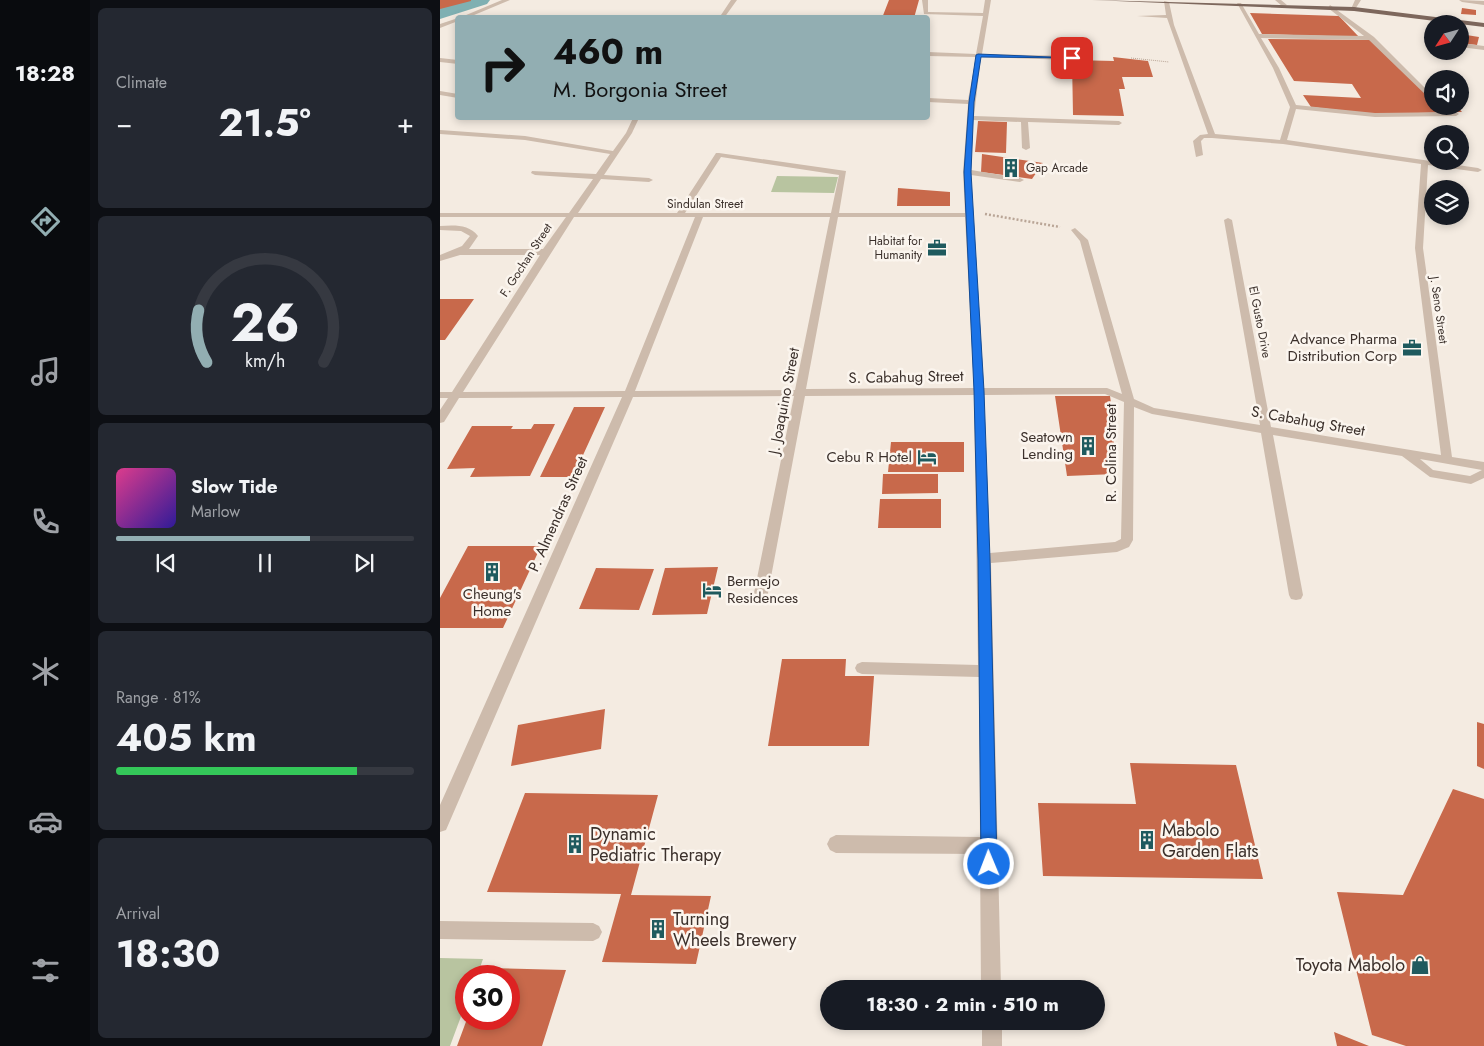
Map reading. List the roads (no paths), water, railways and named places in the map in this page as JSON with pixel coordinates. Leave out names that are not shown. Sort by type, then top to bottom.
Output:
[{"type":"main road","points":[[1095,0],[1330,7],[1484,25]]},
{"type":"street","points":[[469,15],[507,0]]},
{"type":"street","points":[[723,15],[734,0]]},
{"type":"street","points":[[925,0],[926,13],[986,15]]},
{"type":"street","points":[[988,0],[978,55],[970,118],[967,172],[979,391],[984,559],[991,980]]},
{"type":"street","points":[[1278,0],[1284,5]]},
{"type":"street","points":[[1354,9],[1358,0]]},
{"type":"street","points":[[1462,0],[1484,3]]},
{"type":"street","points":[[1166,2],[1185,63],[1212,136]]},
{"type":"street","points":[[1239,4],[1276,68],[1293,107],[1283,142]]},
{"type":"street","points":[[1330,7],[1372,38],[1424,90]]},
{"type":"street","points":[[1140,16],[1170,17]]},
{"type":"street","points":[[440,26],[455,20]]},
{"type":"street","points":[[1257,36],[1372,38]]},
{"type":"street","points":[[1469,46],[1484,48]]},
{"type":"street","points":[[930,54],[1072,58]]},
{"type":"street","points":[[440,60],[455,62]]},
{"type":"street","points":[[440,93],[455,96]]},
{"type":"street","points":[[930,100],[972,102]]},
{"type":"street","points":[[1293,107],[1375,115],[1424,114]]},
{"type":"street","points":[[970,118],[1119,123]]},
{"type":"street","name":"F. Gochan Street","points":[[440,418],[546,252],[597,176],[629,133],[635,120]]},
{"type":"street","points":[[1024,120],[1026,148]]},
{"type":"street","points":[[440,132],[525,138],[615,153]]},
{"type":"street","points":[[1199,155],[1197,141],[1202,136],[1212,136],[1283,142],[1424,162]]},
{"type":"street","name":"J. Joaquino Street","points":[[679,215],[716,156],[723,154],[843,173],[761,592]]},
{"type":"street","name":"J. Seno Street","points":[[1424,167],[1419,248],[1447,460]]},
{"type":"street","points":[[1469,169],[1478,170]]},
{"type":"street","points":[[967,172],[1020,180]]},
{"type":"street","points":[[535,173],[649,180]]},
{"type":"street","name":"Sindulan Street","points":[[440,215],[969,214]]},
{"type":"street","name":"P. Almendras Street","points":[[440,824],[628,396],[700,215]]},
{"type":"street","name":"El Gusto Drive","points":[[1228,220],[1268,429],[1296,595]]},
{"type":"street","points":[[440,228],[460,228],[471,232],[474,236],[471,244],[458,252],[440,258]]},
{"type":"street","name":"R. Colina Street","points":[[984,559],[1117,547],[1124,544],[1126,540],[1128,399],[1084,240],[1075,230]]},
{"type":"street","points":[[458,252],[546,252]]},
{"type":"street","name":"S. Cabahug Street","points":[[440,395],[628,396],[1107,391],[1152,411],[1484,466]]},
{"type":"street","points":[[1404,452],[1430,473],[1471,480],[1484,473]]},
{"type":"street","points":[[862,668],[986,671]]},
{"type":"street","points":[[836,844],[989,846]]},
{"type":"street","points":[[440,930],[594,932]]},
{"type":"street","points":[[992,1030],[992,1046]]},
{"type":"waterway","points":[[440,13],[481,0]]},
{"type":"place","name":"Gap Arcade","points":[[1011,168]]},
{"type":"place","name":"Habitat for Humanity","points":[[937,248]]},
{"type":"place","name":"Advance Pharma Distribution Corp","points":[[1412,348]]},
{"type":"place","name":"Seatown Lending","points":[[1088,446]]},
{"type":"place","name":"Cebu R Hotel","points":[[927,457]]},
{"type":"place","name":"Cheung's Home","points":[[492,572]]},
{"type":"place","name":"Bermejo Residences","points":[[712,590]]},
{"type":"place","name":"Mabolo Garden Flats","points":[[1147,840]]},
{"type":"place","name":"Dynamic Pediatric Therapy","points":[[575,844]]},
{"type":"place","name":"Turning Wheels Brewery","points":[[658,929]]},
{"type":"place","name":"Toyota Mabolo","points":[[1420,965]]}]
